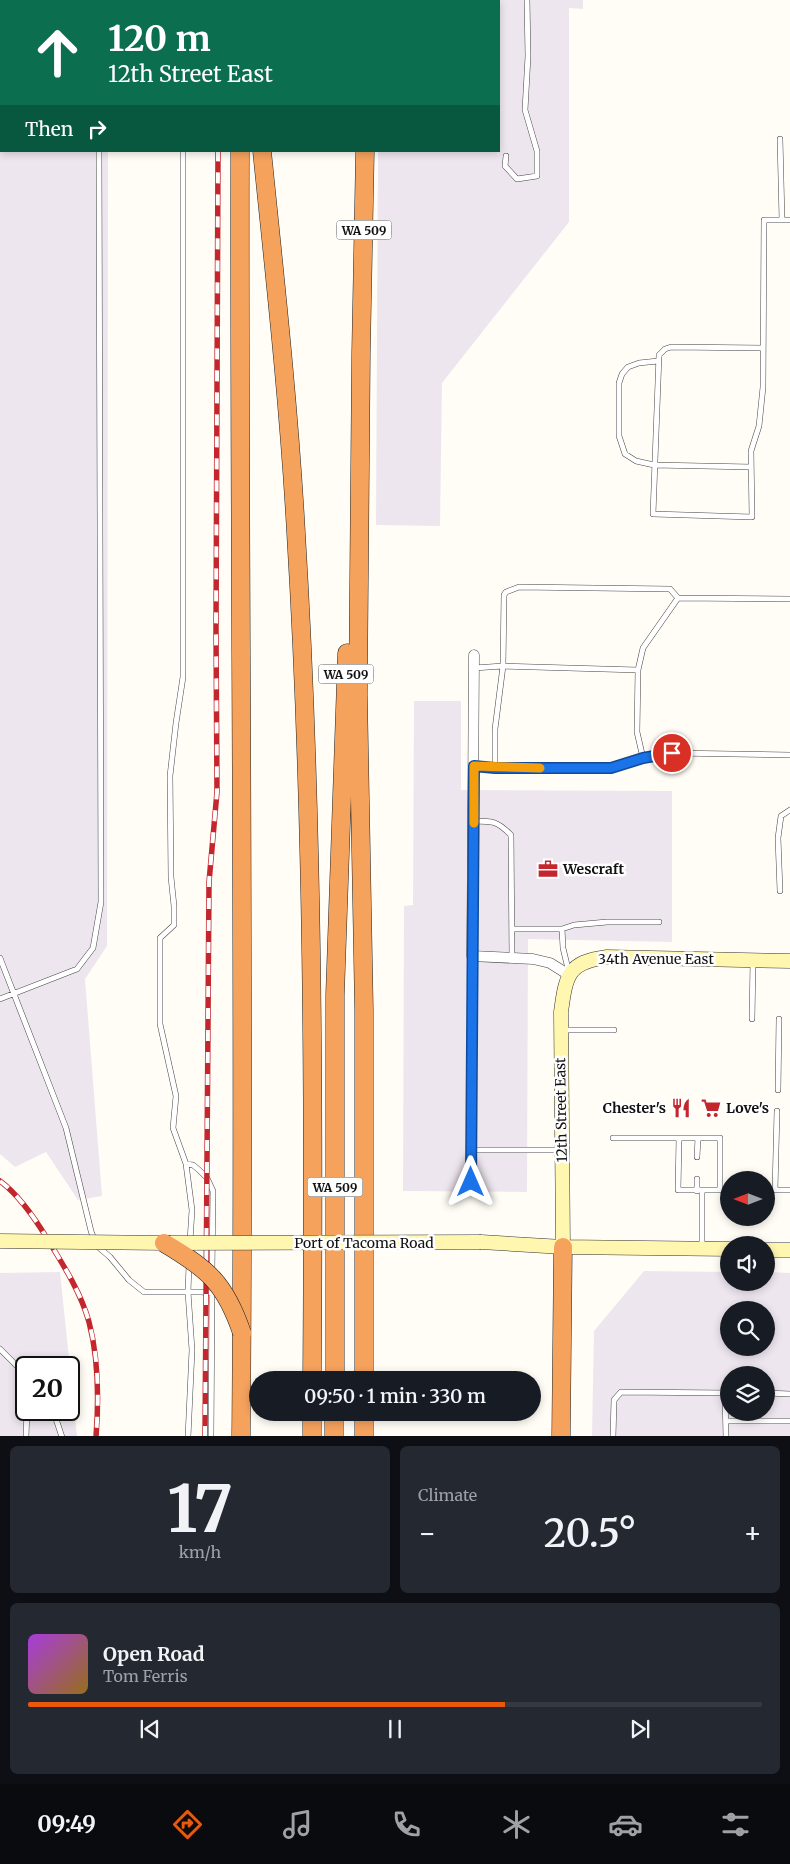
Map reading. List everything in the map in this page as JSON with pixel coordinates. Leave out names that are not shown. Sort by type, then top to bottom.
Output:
[{"type":"highway","points":[[240,152],[242,1436]]},
{"type":"highway","name":"WA 509","points":[[262,152],[296,532],[308,788],[312,995],[312,1371]]},
{"type":"highway","name":"WA 509","points":[[334,1371],[335,994],[343,749],[361,353],[365,152]]},
{"type":"highway","points":[[361,353],[358,694],[364,1010],[364,1371]]},
{"type":"highway","points":[[164,1243],[191,1259],[214,1279],[226,1294],[242,1333]]},
{"type":"highway","points":[[561,1436],[562,1247]]},
{"type":"highway","points":[[312,1421],[312,1436]]},
{"type":"highway","points":[[334,1421],[334,1436]]},
{"type":"highway","points":[[364,1421],[364,1435]]},
{"type":"main road","name":"34th Avenue East","points":[[569,975],[578,964],[590,959],[607,957],[790,961]]},
{"type":"main road","name":"12th Street East","points":[[562,1247],[561,1030],[564,988],[569,975]]},
{"type":"main road","name":"Port of Tacoma Road","points":[[0,1241],[164,1243],[481,1242],[562,1247],[720,1249]]},
{"type":"main road","points":[[775,1250],[790,1250]]},
{"type":"street","points":[[474,655],[472,956],[533,959],[550,963],[569,975]]},
{"type":"lane","points":[[506,156],[505,166],[517,179],[537,176],[537,150],[525,110],[528,56],[527,0]]},
{"type":"lane","points":[[780,139],[782,220]]},
{"type":"lane","points":[[0,999],[77,969],[93,948],[101,902],[100,152]]},
{"type":"lane","points":[[183,152],[183,677],[170,776],[171,877],[174,925],[160,938],[160,1024],[176,1096],[173,1128],[186,1164],[192,1210],[190,1246]]},
{"type":"lane","points":[[763,348],[671,347],[665,349],[659,355],[653,514],[752,517],[751,451],[759,426],[763,387],[764,220],[790,220]]},
{"type":"lane","points":[[658,361],[628,366],[622,374],[619,383],[619,436],[625,454],[636,461],[654,465],[751,468]]},
{"type":"lane","points":[[495,768],[494,729],[503,666],[504,595],[506,592],[519,587],[670,590],[678,598],[790,599]]},
{"type":"lane","points":[[643,758],[637,732],[638,670],[643,648],[678,598]]},
{"type":"lane","points":[[474,668],[503,666],[638,670]]},
{"type":"lane","points":[[474,766],[495,768],[611,768],[643,758],[672,753],[790,755]]},
{"type":"lane","points":[[780,891],[778,838],[781,816],[790,810]]},
{"type":"lane","points":[[474,821],[493,821],[501,825],[511,835],[512,958]]},
{"type":"lane","points":[[512,929],[562,929],[574,925],[592,923],[659,922]]},
{"type":"lane","points":[[562,929],[563,948],[569,975]]},
{"type":"lane","points":[[471,1182],[472,956]]},
{"type":"lane","points":[[0,958],[66,1128],[96,1245],[144,1292],[212,1293]]},
{"type":"lane","points":[[752,1019],[753,960]]},
{"type":"lane","points":[[778,1090],[779,1019]]},
{"type":"lane","points":[[561,1030],[614,1030]]},
{"type":"lane","points":[[777,1112],[775,1190],[790,1190]]},
{"type":"lane","points":[[613,1138],[720,1138],[720,1171]]},
{"type":"lane","points":[[679,1138],[678,1190],[720,1190]]},
{"type":"lane","points":[[697,1157],[698,1138]]},
{"type":"lane","points":[[471,1150],[562,1150]]},
{"type":"lane","points":[[186,1164],[193,1165],[199,1170],[207,1178],[213,1191],[211,1436]]},
{"type":"lane","points":[[697,1179],[702,1248]]},
{"type":"lane","points":[[188,1436],[192,1350],[188,1292],[189,1255]]},
{"type":"lane","points":[[0,1349],[15,1364]]},
{"type":"lane","points":[[612,1436],[614,1400],[621,1392],[720,1393]]},
{"type":"lane","points":[[775,1393],[790,1394]]},
{"type":"lane","points":[[26,1436],[27,1421]]},
{"type":"lane","points":[[57,1421],[62,1436]]},
{"type":"lane","points":[[726,1421],[726,1436]]},
{"type":"lane","points":[[775,1421],[790,1421]]},
{"type":"shaded area","points":[[500,0],[583,0],[583,9],[569,8],[569,222],[442,383],[440,526],[376,525],[378,152],[500,152]]},
{"type":"shaded area","points":[[0,152],[108,152],[107,946],[85,979],[102,1196],[78,1200],[46,1152],[15,1167],[0,1154]]},
{"type":"shaded area","points":[[414,701],[461,701],[461,790],[672,791],[672,942],[528,939],[527,1192],[403,1191],[404,906],[413,905]]},
{"type":"shaded area","points":[[644,1271],[720,1272],[720,1291],[775,1291],[775,1272],[790,1273],[790,1436],[592,1436],[594,1331]]},
{"type":"shaded area","points":[[60,1272],[69,1356],[15,1356],[15,1421],[75,1421],[77,1436],[0,1436],[0,1273]]},
{"type":"railway","points":[[205,1436],[209,882],[217,792],[218,152]]},
{"type":"railway","points":[[0,1181],[27,1208],[38,1224],[72,1280],[86,1311],[95,1351],[98,1393],[96,1436]]},
{"type":"slow traffic","points":[[474,823],[474,766],[540,768]]},
{"type":"place","name":"Wescraft","points":[[548,869]]},
{"type":"place","name":"Chester's","points":[[681,1108]]},
{"type":"place","name":"Love's","points":[[711,1108]]},
{"type":"route","points":[[471,1182],[474,766],[495,768],[611,768],[643,758],[672,753]]}]
